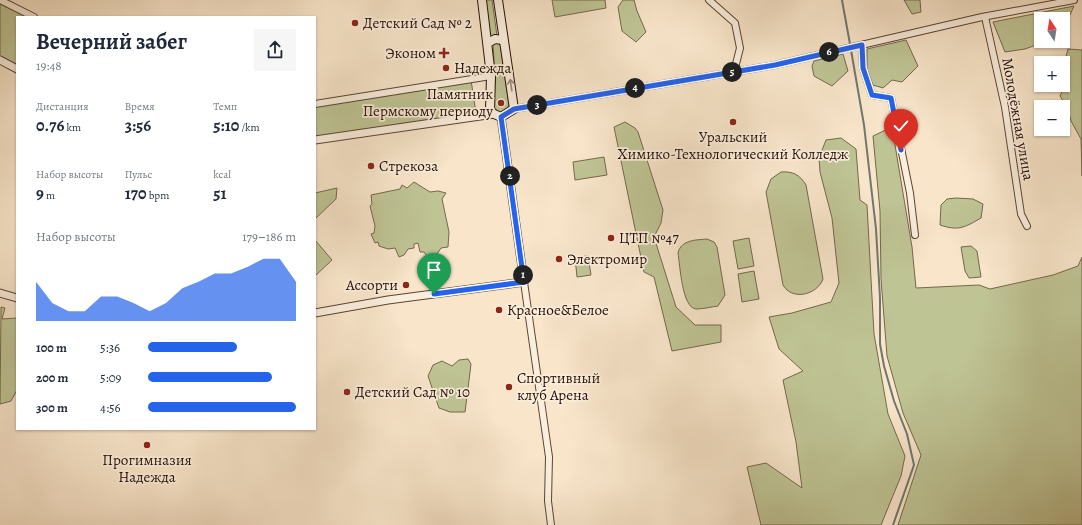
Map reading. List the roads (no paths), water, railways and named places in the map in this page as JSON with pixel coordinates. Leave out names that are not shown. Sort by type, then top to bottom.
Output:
[{"type":"main road","points":[[482,0],[491,76],[490,110],[498,116],[514,109],[498,0]]},
{"type":"main road","points":[[488,43],[495,39],[503,40]]},
{"type":"street","points":[[0,0],[32,16]]},
{"type":"street","points":[[709,0],[735,23],[740,48],[734,72]]},
{"type":"street","points":[[514,109],[775,65],[985,17],[1074,0]]},
{"type":"street","name":"Молодёжная улица","points":[[985,17],[1006,107],[1021,214],[1027,226]]},
{"type":"street","points":[[862,45],[863,68],[872,95],[891,98],[910,193],[915,235]]},
{"type":"street","points":[[0,60],[16,68]]},
{"type":"street","points":[[316,104],[491,76]]},
{"type":"street","points":[[316,140],[498,116],[549,457],[548,501],[551,525]]},
{"type":"street","points":[[316,313],[388,300],[524,282]]},
{"type":"street","points":[[0,293],[16,298]]},
{"type":"waterway","points":[[842,0],[850,44]]},
{"type":"waterway","points":[[851,50],[864,125],[876,229],[880,298],[880,344],[884,366],[894,401],[907,434],[914,465],[893,525]]},
{"type":"place","name":"Детский Сад № 2","points":[[355,23]]},
{"type":"place","name":"Эконом","points":[[444,53]]},
{"type":"place","name":"Надежда","points":[[446,68]]},
{"type":"place","name":"Памятник Пермскому периоду","points":[[501,103]]},
{"type":"place","name":"Уральский Химико-Технологический Колледж","points":[[733,122]]},
{"type":"place","name":"Стрекоза","points":[[371,166]]},
{"type":"place","name":"ЦТП №47","points":[[611,238]]},
{"type":"place","name":"Электромир","points":[[559,259]]},
{"type":"place","name":"Ассорти","points":[[406,285]]},
{"type":"place","name":"Красное&Белое","points":[[499,310]]},
{"type":"place","name":"Спортивный клуб Арена","points":[[509,387]]},
{"type":"place","name":"Детский Сад № 10","points":[[347,392]]},
{"type":"place","name":"Прогимназия Надежда","points":[[147,445]]}]
